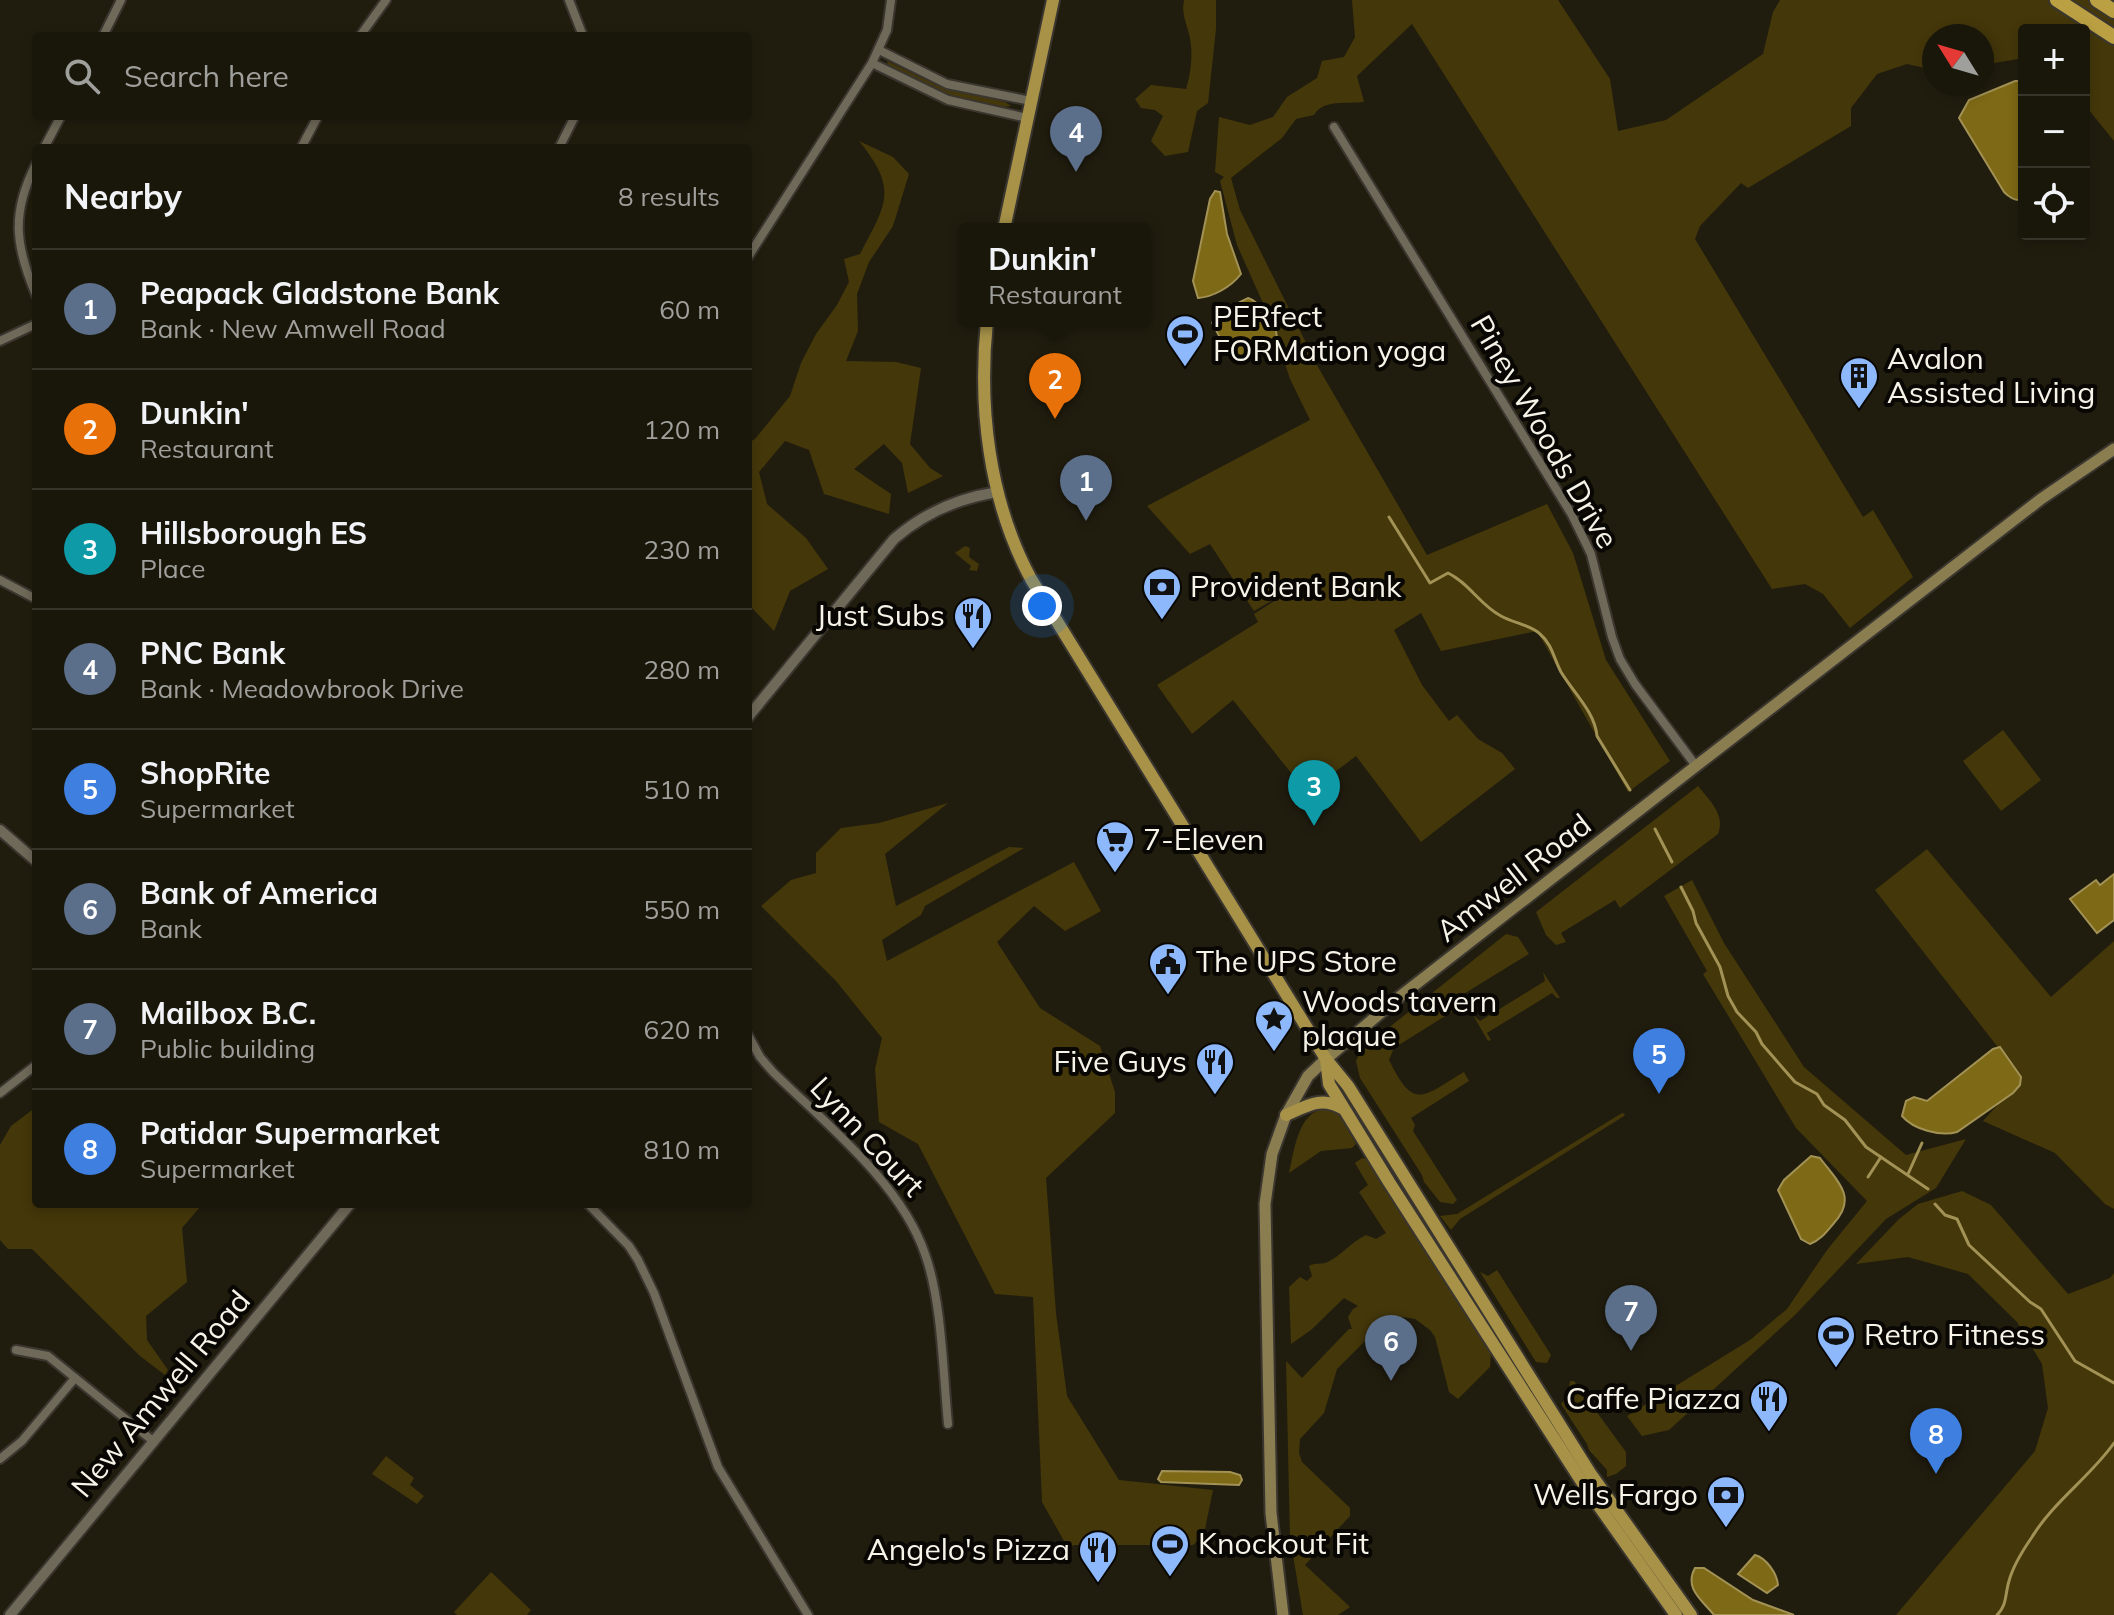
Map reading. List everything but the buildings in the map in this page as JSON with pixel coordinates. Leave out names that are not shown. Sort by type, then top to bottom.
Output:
[{"type":"highway","points":[[2057,0],[2114,37]]},
{"type":"highway","points":[[2097,0],[2114,11]]},
{"type":"main road","points":[[1005,223],[1053,2]]},
{"type":"main road","points":[[987,327],[984,395],[998,492],[1022,563],[1326,1059],[1348,1086],[1590,1473],[1691,1615]]},
{"type":"main road","name":"Amwell Road","points":[[1283,1615],[1271,1513],[1265,1204],[1272,1154],[1286,1115],[1308,1076],[1398,998],[1696,766],[2041,499],[2114,449]]},
{"type":"main road","points":[[1326,1059],[1329,1084],[1343,1109],[1582,1482],[1676,1615]]},
{"type":"main road","points":[[1286,1115],[1330,1101],[1343,1109]]},
{"type":"street","points":[[105,32],[121,0]]},
{"type":"street","points":[[363,32],[386,0]]},
{"type":"street","points":[[569,0],[581,32]]},
{"type":"street","points":[[752,251],[872,63],[887,30],[891,0]]},
{"type":"street","points":[[879,50],[947,84],[1031,101]]},
{"type":"street","points":[[872,63],[948,100],[1027,118]]},
{"type":"street","points":[[46,144],[59,120]]},
{"type":"street","points":[[303,144],[316,120]]},
{"type":"street","points":[[561,144],[573,120]]},
{"type":"street","name":"Piney Woods Drive","points":[[1334,127],[1572,515],[1591,554],[1612,637],[1626,669],[1696,766]]},
{"type":"street","points":[[32,172],[25,186],[18,219],[20,250],[32,284]]},
{"type":"street","points":[[0,341],[32,326]]},
{"type":"street","points":[[752,712],[894,539],[912,524],[947,505],[998,492]]},
{"type":"street","points":[[0,580],[32,597]]},
{"type":"street","points":[[0,830],[32,858]]},
{"type":"street","name":"Lynn Court","points":[[752,1042],[773,1072],[877,1175],[911,1220],[926,1256],[934,1289],[948,1424]]},
{"type":"street","points":[[0,1093],[32,1068]]},
{"type":"street","name":"New Amwell Road","points":[[10,1615],[347,1208]]},
{"type":"street","points":[[592,1208],[622,1238],[638,1260],[654,1293],[718,1467],[808,1615]]},
{"type":"street","points":[[16,1350],[48,1356],[153,1441]]},
{"type":"street","points":[[0,1459],[22,1441],[75,1378]]},
{"type":"shaded area","points":[[1184,0],[1216,0],[1208,103],[1197,111],[1188,152],[1165,156],[1151,141],[1163,116],[1155,110],[1141,108],[1135,99],[1151,85],[1186,89],[1191,51]]},
{"type":"shaded area","points":[[1352,0],[1558,0],[1610,79],[1618,131],[1666,120],[1763,54],[1773,12],[1780,0],[2114,0],[2114,141],[2090,111],[2090,24],[2018,24],[2018,59],[1994,63],[1994,24],[1922,24],[1922,67],[1907,64],[1877,74],[1851,108],[1851,126],[1748,188],[1741,183],[1700,226],[1695,239],[1863,517],[1873,510],[1913,577],[1850,628],[1823,594],[1805,584],[1772,589],[1412,24],[1357,76],[1364,102],[1329,104],[1314,115],[1296,119],[1282,138],[1231,178],[1240,210],[1318,367],[1427,555],[1547,504],[1573,553],[1606,660],[1670,761],[1628,792],[1537,631],[1441,651],[1421,613],[1394,630],[1422,685],[1449,721],[1457,715],[1478,739],[1502,753],[1515,769],[1421,842],[1356,756],[1307,793],[1233,700],[1192,734],[1157,685],[1258,622],[1254,614],[1304,582],[1254,611],[1210,544],[1190,554],[1147,506],[1310,420],[1290,379],[1271,321],[1237,245],[1220,181],[1224,177],[1215,172],[1219,117],[1250,125],[1273,117],[1287,97],[1317,78],[1322,61],[1344,57],[1355,37]]},
{"type":"shaded area","points":[[887,61],[939,86],[1011,106],[941,93],[888,66]]},
{"type":"shaded area","points":[[2018,81],[2018,200],[2004,192],[1959,118],[1969,100],[1979,96],[1994,96],[1994,90]]},
{"type":"shaded area","points":[[859,141],[893,157],[909,174],[893,226],[869,262],[857,294],[858,331],[846,361],[896,362],[921,368],[910,444],[930,468],[943,476],[908,493],[902,463],[884,444],[854,469],[891,494],[889,514],[824,494],[809,450],[785,441],[759,472],[767,504],[806,538],[828,569],[790,591],[774,631],[752,608],[752,441],[790,396],[801,363],[816,334],[849,282],[844,259],[860,254],[877,222],[884,184]]},
{"type":"shaded area","points":[[1215,191],[1220,192],[1227,234],[1241,274],[1221,290],[1198,298],[1193,281],[1210,199]]},
{"type":"shaded area","points":[[1248,298],[1268,316],[1277,336],[1270,348],[1242,361],[1228,350],[1212,323],[1216,314]]},
{"type":"shaded area","points":[[965,546],[970,548],[969,557],[979,564],[977,571],[969,570],[971,566],[955,553]]},
{"type":"shaded area","points":[[2003,730],[2041,780],[2001,811],[1963,761]]},
{"type":"shaded area","points":[[1698,786],[1718,814],[1718,834],[1620,908],[1615,900],[1561,933],[1566,942],[1556,945],[1546,935],[1536,912]]},
{"type":"shaded area","points":[[948,803],[885,854],[896,906],[1009,847],[1024,848],[925,906],[921,915],[882,940],[887,961],[1074,862],[1101,911],[1065,931],[1034,906],[997,942],[1040,1008],[1100,1046],[1115,1092],[1115,1113],[1046,1178],[1056,1313],[1067,1396],[1119,1480],[1213,1490],[1204,1534],[1193,1545],[1074,1545],[1068,1548],[1042,1502],[1033,1297],[995,1294],[918,1144],[879,1122],[875,1069],[882,1038],[836,981],[761,906],[791,880],[816,873],[816,853],[841,828],[879,823]]},
{"type":"shaded area","points":[[1927,849],[2051,997],[2114,941],[2114,1209],[2105,1204],[2055,1153],[1983,1121],[2022,1078],[1875,890]]},
{"type":"shaded area","points":[[2114,874],[2114,920],[2097,933],[2070,899],[2096,880],[2100,885]]},
{"type":"shaded area","points":[[1692,880],[1724,943],[1804,1067],[1906,1155],[1966,1139],[1936,1188],[1886,1219],[1795,1315],[1669,1430],[1642,1436],[1627,1416],[1750,1340],[1787,1309],[1827,1250],[1867,1201],[1796,1128],[1703,974],[1707,971],[1664,896]]},
{"type":"shaded area","points":[[1506,934],[1518,937],[1529,954],[1462,995],[1466,1003],[1394,1048],[1389,1060],[1405,1087],[1413,1093],[1428,1093],[1464,1072],[1469,1081],[1411,1118],[1415,1125],[1413,1131],[1457,1200],[1453,1204],[1440,1202],[1424,1182],[1360,1078],[1356,1061],[1361,1050]]},
{"type":"shaded area","points":[[1543,972],[1560,998],[1552,993],[1487,1033],[1491,1040],[1488,1041],[1473,1015],[1480,1021],[1545,981]]},
{"type":"shaded area","points":[[2000,1047],[2021,1077],[2020,1085],[2013,1093],[1957,1132],[1927,1131],[1902,1116],[1906,1101],[1914,1097],[1927,1101],[1993,1049]]},
{"type":"shaded area","points":[[1326,1106],[1338,1113],[1356,1144],[1352,1148],[1321,1151],[1289,1173],[1303,1125],[1316,1111]]},
{"type":"shaded area","points":[[32,1110],[32,1208],[199,1208],[182,1228],[187,1282],[146,1316],[147,1340],[168,1370],[165,1375],[140,1356],[32,1249],[8,1249],[0,1240],[0,1145],[11,1126]]},
{"type":"shaded area","points":[[1622,1113],[1624,1116],[1460,1219],[1451,1230],[1440,1216],[1457,1214]]},
{"type":"shaded area","points":[[1811,1156],[1820,1158],[1845,1197],[1841,1214],[1824,1235],[1810,1244],[1801,1239],[1778,1190],[1784,1180]]},
{"type":"shaded area","points":[[1362,1158],[1368,1159],[1491,1353],[1490,1367],[1458,1399],[1449,1392],[1435,1337],[1415,1319],[1403,1317],[1390,1319],[1381,1325],[1337,1369],[1324,1413],[1300,1439],[1299,1453],[1302,1462],[1350,1508],[1350,1516],[1305,1565],[1350,1607],[1338,1615],[1303,1615],[1290,1537],[1286,1361],[1302,1378],[1352,1329],[1348,1317],[1358,1306],[1344,1298],[1311,1330],[1291,1344],[1289,1287],[1300,1277],[1307,1281],[1312,1276],[1309,1266],[1328,1262],[1366,1235],[1376,1239],[1386,1233],[1359,1192],[1368,1185],[1355,1163]]},
{"type":"shaded area","points":[[1962,1191],[1991,1205],[2068,1294],[2110,1278],[2114,1273],[2114,1615],[1896,1615],[2035,1451],[2048,1408],[2042,1364],[2017,1322],[1968,1274],[1908,1257],[1856,1264],[1899,1219],[1918,1204]]},
{"type":"shaded area","points":[[1497,1270],[1551,1355],[1547,1363],[1536,1362],[1480,1272],[1488,1276]]},
{"type":"shaded area","points":[[1570,1381],[1574,1381],[1626,1452],[1626,1466],[1616,1474],[1607,1477],[1607,1470],[1589,1450],[1561,1404],[1567,1397]]},
{"type":"shaded area","points":[[386,1456],[414,1478],[410,1485],[424,1496],[417,1504],[372,1474]]},
{"type":"shaded area","points":[[1162,1471],[1230,1472],[1240,1475],[1242,1480],[1239,1485],[1161,1482],[1158,1479]]},
{"type":"shaded area","points":[[1755,1555],[1767,1563],[1777,1580],[1778,1585],[1767,1593],[1738,1574]]},
{"type":"shaded area","points":[[1695,1568],[1704,1568],[1753,1600],[1794,1615],[1714,1615],[1693,1587]]},
{"type":"shaded area","points":[[491,1572],[531,1610],[527,1615],[457,1615],[454,1612]]},
{"type":"waterway","points":[[1389,517],[1430,583],[1448,573],[1494,611],[1532,628],[1544,638],[1561,672],[1588,710],[1597,736],[1630,790]]},
{"type":"waterway","points":[[1655,829],[1672,862]]},
{"type":"waterway","points":[[1681,887],[1720,967],[1728,996],[1762,1044],[1795,1082],[1817,1094],[1824,1105],[1845,1120],[1866,1147],[1928,1189]]},
{"type":"waterway","points":[[1908,1174],[1922,1143]]},
{"type":"waterway","points":[[1868,1177],[1881,1157]]},
{"type":"waterway","points":[[1935,1204],[1945,1215],[1957,1219],[1969,1245],[2041,1309],[2075,1361],[2114,1383]]},
{"type":"waterway","points":[[1997,1615],[2004,1604],[2013,1570],[2041,1524],[2114,1443]]},
{"type":"place","name":"PNC Bank","points":[[1076,172]]},
{"type":"place","name":"PERfect FORMation yoga","points":[[1185,368]]},
{"type":"place","name":"Avalon Assisted Living","points":[[1859,410]]},
{"type":"place","name":"Dunkin'","points":[[1055,419]]},
{"type":"place","name":"Peapack Gladstone Bank","points":[[1086,521]]},
{"type":"place","name":"Provident Bank","points":[[1162,621]]},
{"type":"place","name":"Just Subs","points":[[973,650]]},
{"type":"place","name":"Hillsborough ES","points":[[1314,826]]},
{"type":"place","name":"7-Eleven","points":[[1115,874]]},
{"type":"place","name":"The UPS Store","points":[[1168,996]]},
{"type":"place","name":"Woods tavern plaque","points":[[1274,1053]]},
{"type":"place","name":"ShopRite","points":[[1659,1094]]},
{"type":"place","name":"Five Guys","points":[[1215,1096]]},
{"type":"place","name":"Mailbox B.C.","points":[[1631,1351]]},
{"type":"place","name":"Retro Fitness","points":[[1836,1369]]},
{"type":"place","name":"Bank of America","points":[[1391,1381]]},
{"type":"place","name":"Caffe Piazza","points":[[1769,1433]]},
{"type":"place","name":"Patidar Supermarket","points":[[1936,1474]]},
{"type":"place","name":"Wells Fargo","points":[[1726,1529]]},
{"type":"place","name":"Knockout Fit","points":[[1170,1578]]},
{"type":"place","name":"Angelo's Pizza","points":[[1098,1584]]}]
